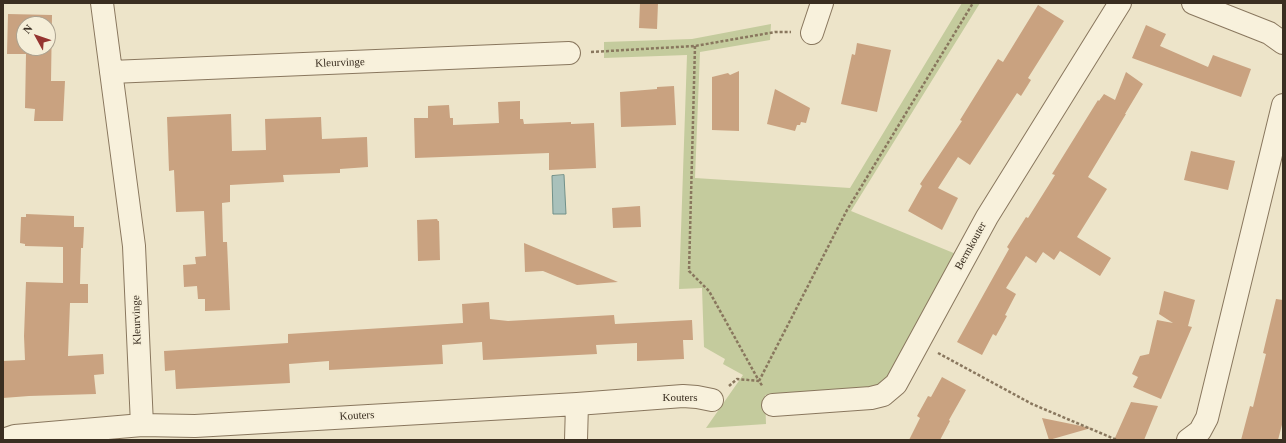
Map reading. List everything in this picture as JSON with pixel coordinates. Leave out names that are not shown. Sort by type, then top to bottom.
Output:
[{"type":"street","name":"Kleurvinge","points":[[102,3],[134,246],[142,424]]},
{"type":"street","points":[[812,33],[822,3]]},
{"type":"street","name":"Bermkouter","points":[[773,405],[871,398],[879,396],[896,384],[987,217],[1120,3]]},
{"type":"street","points":[[1193,3],[1269,33],[1283,43]]},
{"type":"street","name":"Kleurvinge","points":[[111,72],[568,53]]},
{"type":"street","points":[[1188,440],[1200,431],[1207,418],[1283,105]]},
{"type":"street","name":"Kouters","points":[[3,440],[14,436],[142,424],[195,433],[690,396],[712,400]]},
{"type":"street","points":[[576,440],[577,404]]},
{"type":"path","points":[[759,381],[847,210],[973,3]]},
{"type":"path","points":[[568,53],[695,46],[775,32],[812,33]]},
{"type":"path","points":[[695,46],[689,271],[710,291],[773,405]]},
{"type":"path","points":[[919,342],[1032,404],[1117,440]]},
{"type":"path","points":[[712,400],[737,380],[759,381]]},
{"type":"green space","points":[[962,3],[980,3],[851,211],[956,254],[892,374],[874,389],[765,395],[766,424],[706,428],[743,375],[723,364],[725,359],[704,347],[702,288],[679,289],[687,55],[604,58],[604,42],[692,39],[771,24],[770,40],[700,52],[695,178],[850,188]]},
{"type":"water","points":[[564,175],[566,214],[553,214],[552,176]]},
{"type":"building","points":[[640,3],[658,3],[657,29],[639,28]]},
{"type":"building","points":[[1038,5],[1064,21],[1028,78],[1031,80],[1021,96],[1017,93],[970,165],[958,157],[938,188],[958,198],[942,230],[908,211],[922,186],[920,184],[962,121],[960,120],[998,59],[1003,62]]},
{"type":"building","points":[[8,14],[52,15],[16,16],[16,54],[7,54]]},
{"type":"building","points":[[1146,25],[1166,34],[1160,46],[1208,67],[1213,55],[1251,69],[1241,97],[1132,58]]},
{"type":"building","points":[[857,43],[891,50],[877,112],[841,104],[852,54],[855,55]]},
{"type":"building","points":[[26,56],[51,56],[51,81],[65,81],[63,121],[34,121],[35,109],[25,108]]},
{"type":"building","points":[[739,71],[739,131],[712,130],[712,77],[728,73],[730,75]]},
{"type":"building","points":[[1126,72],[1143,84],[1088,177],[1107,189],[1077,237],[1111,258],[1100,276],[1060,251],[1054,260],[1043,252],[1036,263],[1026,256],[1006,288],[1016,294],[1005,315],[1007,316],[996,336],[993,334],[982,355],[957,342],[1009,249],[1007,247],[1026,217],[1028,218],[1055,175],[1052,174],[1098,100],[1099,101],[1104,94],[1115,100]]},
{"type":"building","points":[[674,86],[676,125],[621,127],[620,92]]},
{"type":"building","points":[[775,89],[810,108],[806,123],[801,122],[800,125],[797,125],[795,131],[767,124]]},
{"type":"building","points":[[520,101],[520,119],[523,119],[524,124],[571,122],[571,124],[594,123],[596,168],[549,170],[549,153],[415,158],[414,118],[428,118],[428,106],[449,105],[450,118],[453,118],[453,125],[499,123],[498,102]]},
{"type":"building","points":[[231,114],[232,151],[266,150],[265,119],[321,117],[322,139],[367,137],[368,167],[340,169],[340,173],[283,175],[284,182],[230,185],[230,202],[222,203],[223,242],[227,242],[230,310],[205,311],[205,299],[198,299],[197,286],[184,287],[183,265],[196,264],[195,257],[206,256],[204,211],[176,212],[174,170],[169,171],[167,117]]},
{"type":"building","points":[[1191,151],[1235,161],[1228,190],[1184,180]]},
{"type":"building","points":[[640,206],[641,227],[613,228],[612,208]]},
{"type":"building","points":[[26,214],[74,216],[74,227],[84,227],[83,248],[81,248],[80,284],[88,284],[88,303],[70,303],[68,356],[103,354],[104,374],[94,375],[96,394],[3,398],[3,361],[25,360],[24,336],[26,282],[63,283],[63,247],[25,246],[25,244],[20,243],[21,217],[26,217]]},
{"type":"building","points":[[437,219],[439,221],[440,260],[418,261],[417,220]]},
{"type":"building","points":[[524,243],[618,282],[577,285],[543,271],[525,272]]},
{"type":"building","points":[[1164,291],[1195,300],[1188,326],[1192,327],[1161,399],[1133,387],[1138,377],[1132,374],[1140,356],[1149,354],[1157,320],[1173,323],[1159,314]]},
{"type":"building","points":[[1276,299],[1283,300],[1283,421],[1278,440],[1241,440],[1250,406],[1253,407],[1266,354],[1263,353]]},
{"type":"building","points":[[489,302],[490,319],[508,321],[614,315],[615,324],[692,320],[693,340],[683,340],[684,359],[637,361],[637,343],[596,345],[597,354],[483,360],[482,342],[442,345],[443,364],[329,370],[329,361],[289,364],[290,383],[176,389],[175,370],[165,371],[164,351],[288,343],[288,334],[463,323],[462,304]]},
{"type":"building","points":[[942,377],[966,390],[949,420],[950,421],[940,440],[909,440],[920,418],[917,416],[928,396],[931,397]]},
{"type":"building","points":[[1131,402],[1158,406],[1144,440],[1114,440]]},
{"type":"building","points":[[1042,418],[1091,428],[1049,440]]}]
